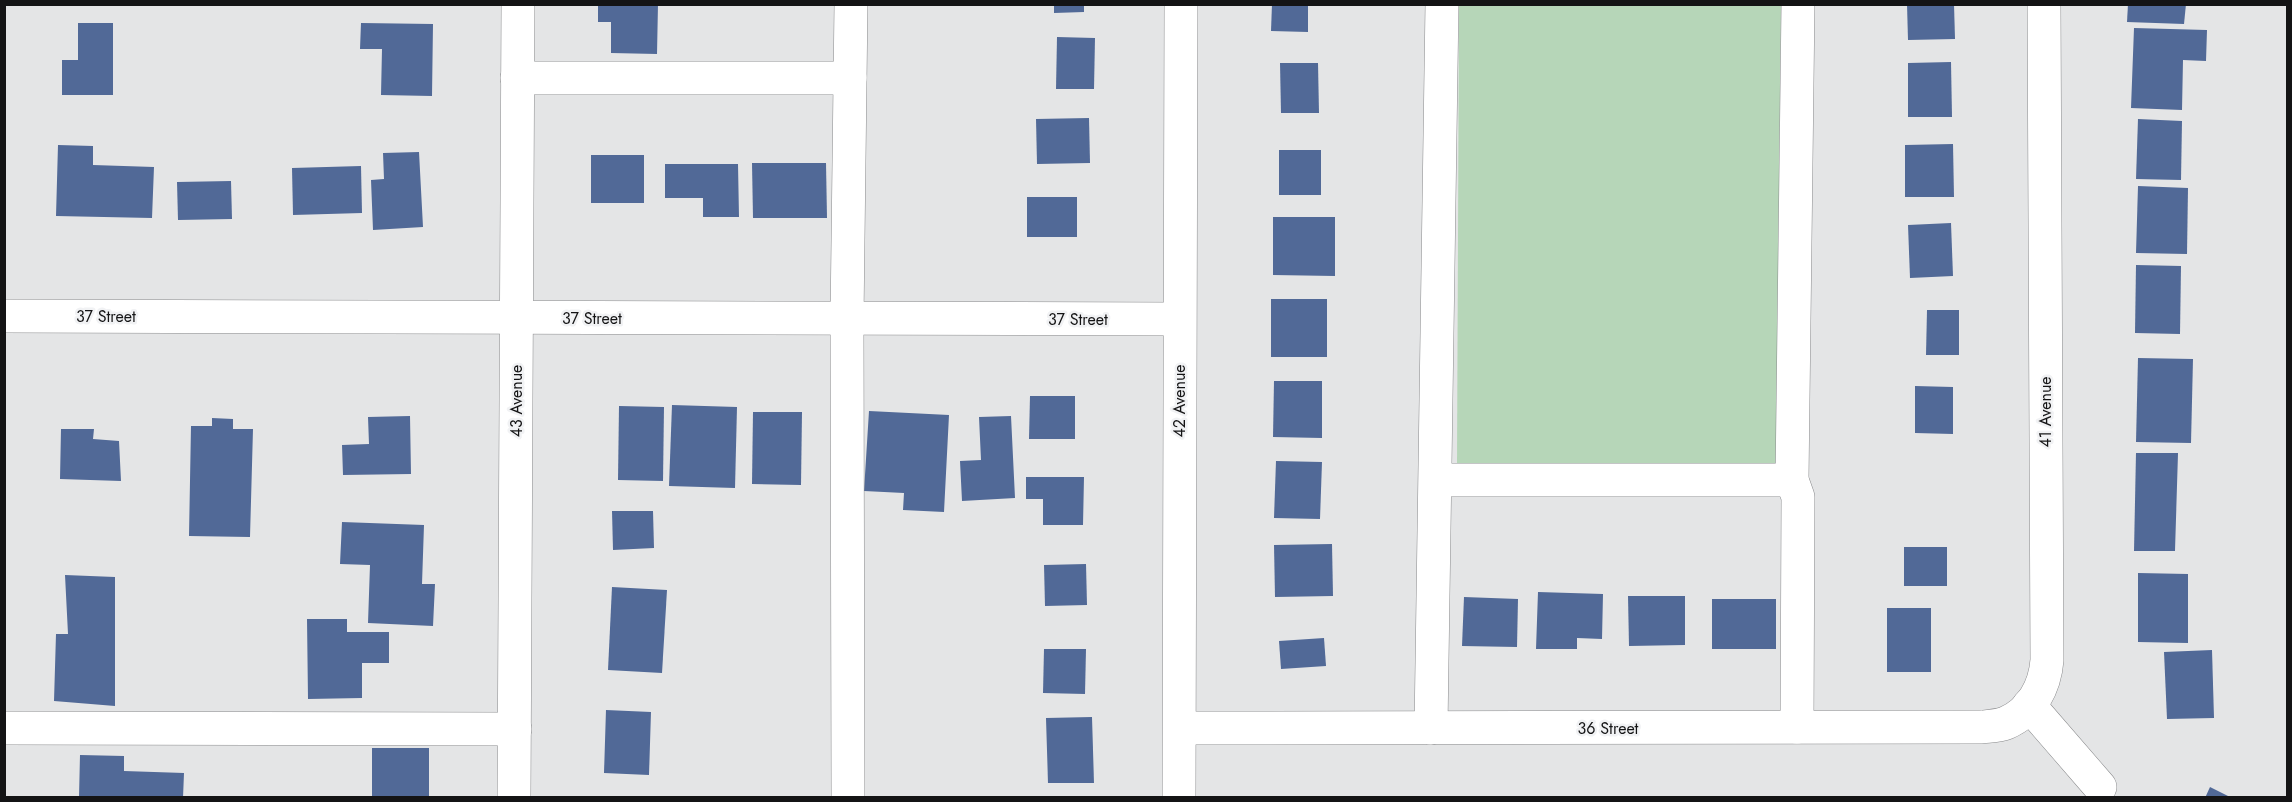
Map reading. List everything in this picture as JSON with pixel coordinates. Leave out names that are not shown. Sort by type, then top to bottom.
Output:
[{"type":"street","name":"43 Avenue","points":[[514,798],[518,4]]},
{"type":"street","points":[[848,798],[847,318],[851,4]]},
{"type":"street","name":"42 Avenue","points":[[1179,798],[1181,4]]},
{"type":"street","points":[[1431,728],[1442,4]]},
{"type":"street","points":[[1797,727],[1798,497],[1792,480],[1798,4]]},
{"type":"street","name":"41 Avenue","points":[[2029,705],[2041,690],[2047,660],[2044,4]]},
{"type":"street","points":[[517,78],[850,78]]},
{"type":"street","name":"37 Street","points":[[4,316],[1179,319]]},
{"type":"street","points":[[1436,480],[1792,480]]},
{"type":"street","points":[[2029,705],[2100,787]]},
{"type":"street","name":"36 Street","points":[[1180,728],[1982,727],[2005,723],[2018,716],[2029,705]]},
{"type":"street","points":[[4,728],[514,729]]},
{"type":"green space","points":[[1459,5],[1781,5],[1776,463],[1457,465]]},
{"type":"building","points":[[598,4],[658,4],[657,54],[611,53],[611,22],[598,22]]},
{"type":"building","points":[[1054,4],[1084,4],[1084,12],[1054,13]]},
{"type":"building","points":[[1272,4],[1308,4],[1308,32],[1271,31]]},
{"type":"building","points":[[1907,4],[1954,4],[1955,39],[1908,40]]},
{"type":"building","points":[[2128,4],[2186,4],[2184,24],[2127,22]]},
{"type":"building","points":[[78,23],[113,23],[113,95],[62,95],[62,60],[78,60]]},
{"type":"building","points":[[361,23],[433,24],[432,96],[381,95],[382,49],[360,49]]},
{"type":"building","points":[[2134,28],[2207,30],[2206,61],[2183,60],[2182,110],[2131,108]]},
{"type":"building","points":[[1057,37],[1095,38],[1094,89],[1056,89]]},
{"type":"building","points":[[1951,62],[1952,117],[1908,117],[1908,63]]},
{"type":"building","points":[[1280,63],[1318,63],[1319,113],[1281,113]]},
{"type":"building","points":[[1089,118],[1090,163],[1037,164],[1036,119]]},
{"type":"building","points":[[2138,119],[2182,121],[2181,180],[2136,179]]},
{"type":"building","points":[[1953,144],[1954,197],[1905,197],[1905,145]]},
{"type":"building","points":[[58,145],[93,146],[93,165],[154,167],[152,218],[56,216]]},
{"type":"building","points":[[1279,150],[1321,150],[1321,195],[1279,195]]},
{"type":"building","points":[[419,152],[423,227],[373,230],[371,180],[384,179],[383,153]]},
{"type":"building","points":[[591,155],[644,155],[644,203],[591,203]]},
{"type":"building","points":[[752,163],[826,163],[827,218],[753,218]]},
{"type":"building","points":[[665,164],[738,164],[739,217],[703,217],[703,198],[665,198]]},
{"type":"building","points":[[361,166],[362,213],[293,215],[292,168]]},
{"type":"building","points":[[231,181],[232,219],[178,220],[177,182]]},
{"type":"building","points":[[2138,186],[2188,188],[2187,254],[2136,253]]},
{"type":"building","points":[[1027,197],[1077,197],[1077,237],[1027,237]]},
{"type":"building","points":[[1273,217],[1335,217],[1335,276],[1273,275]]},
{"type":"building","points":[[1951,223],[1953,276],[1910,278],[1908,225]]},
{"type":"building","points":[[2136,265],[2181,266],[2180,334],[2135,333]]},
{"type":"building","points":[[1271,299],[1327,299],[1327,357],[1271,357]]},
{"type":"building","points":[[1927,310],[1959,310],[1959,355],[1926,355]]},
{"type":"building","points":[[2138,358],[2193,359],[2191,443],[2136,442]]},
{"type":"building","points":[[1274,381],[1322,381],[1322,438],[1273,437]]},
{"type":"building","points":[[1915,386],[1953,387],[1953,434],[1915,433]]},
{"type":"building","points":[[1030,396],[1075,396],[1075,439],[1029,439]]},
{"type":"building","points":[[672,405],[737,407],[735,488],[669,486]]},
{"type":"building","points":[[619,406],[664,407],[663,481],[618,480]]},
{"type":"building","points":[[869,411],[949,415],[944,512],[903,510],[904,493],[864,491]]},
{"type":"building","points":[[753,412],[802,412],[801,485],[752,484]]},
{"type":"building","points":[[410,416],[411,474],[343,475],[342,445],[369,444],[368,417]]},
{"type":"building","points":[[1011,416],[1015,498],[962,501],[960,461],[981,460],[979,417]]},
{"type":"building","points":[[212,418],[233,419],[233,429],[253,429],[250,537],[189,536],[191,426],[212,426]]},
{"type":"building","points":[[61,429],[94,429],[93,439],[119,441],[121,481],[60,479]]},
{"type":"building","points":[[2136,453],[2178,453],[2175,551],[2134,551]]},
{"type":"building","points":[[1276,461],[1322,462],[1320,519],[1274,518]]},
{"type":"building","points":[[1026,477],[1084,477],[1083,525],[1043,525],[1043,499],[1026,499]]},
{"type":"building","points":[[612,511],[653,511],[654,548],[613,550]]},
{"type":"building","points":[[342,522],[424,525],[422,584],[435,584],[433,626],[368,623],[370,565],[340,564]]},
{"type":"building","points":[[1332,544],[1333,596],[1275,597],[1274,545]]},
{"type":"building","points":[[1904,547],[1947,547],[1947,586],[1904,586]]},
{"type":"building","points":[[1086,564],[1087,605],[1045,606],[1044,565]]},
{"type":"building","points":[[2138,573],[2188,574],[2188,643],[2138,642]]},
{"type":"building","points":[[65,575],[115,577],[115,706],[54,701],[56,634],[68,634]]},
{"type":"building","points":[[612,587],[667,590],[662,673],[608,670]]},
{"type":"building","points":[[1538,592],[1603,594],[1602,639],[1577,638],[1577,649],[1536,649]]},
{"type":"building","points":[[1628,596],[1685,596],[1685,645],[1629,646]]},
{"type":"building","points":[[1464,597],[1518,599],[1517,647],[1462,646]]},
{"type":"building","points":[[1712,599],[1776,599],[1776,649],[1712,649]]},
{"type":"building","points":[[1887,608],[1931,608],[1931,672],[1887,672]]},
{"type":"building","points":[[307,619],[347,619],[347,632],[389,632],[389,663],[362,663],[362,698],[308,699]]},
{"type":"building","points":[[1324,638],[1326,666],[1281,669],[1279,641]]},
{"type":"building","points":[[1044,649],[1086,649],[1085,694],[1043,693]]},
{"type":"building","points":[[2212,650],[2214,718],[2167,719],[2164,652]]},
{"type":"building","points":[[606,710],[651,712],[649,775],[604,773]]},
{"type":"building","points":[[1092,717],[1094,783],[1048,783],[1046,718]]},
{"type":"building","points":[[372,748],[429,748],[429,798],[372,798]]},
{"type":"building","points":[[80,755],[124,756],[124,771],[184,773],[183,798],[79,798]]},
{"type":"building","points":[[2210,787],[2232,798],[2205,798]]}]
